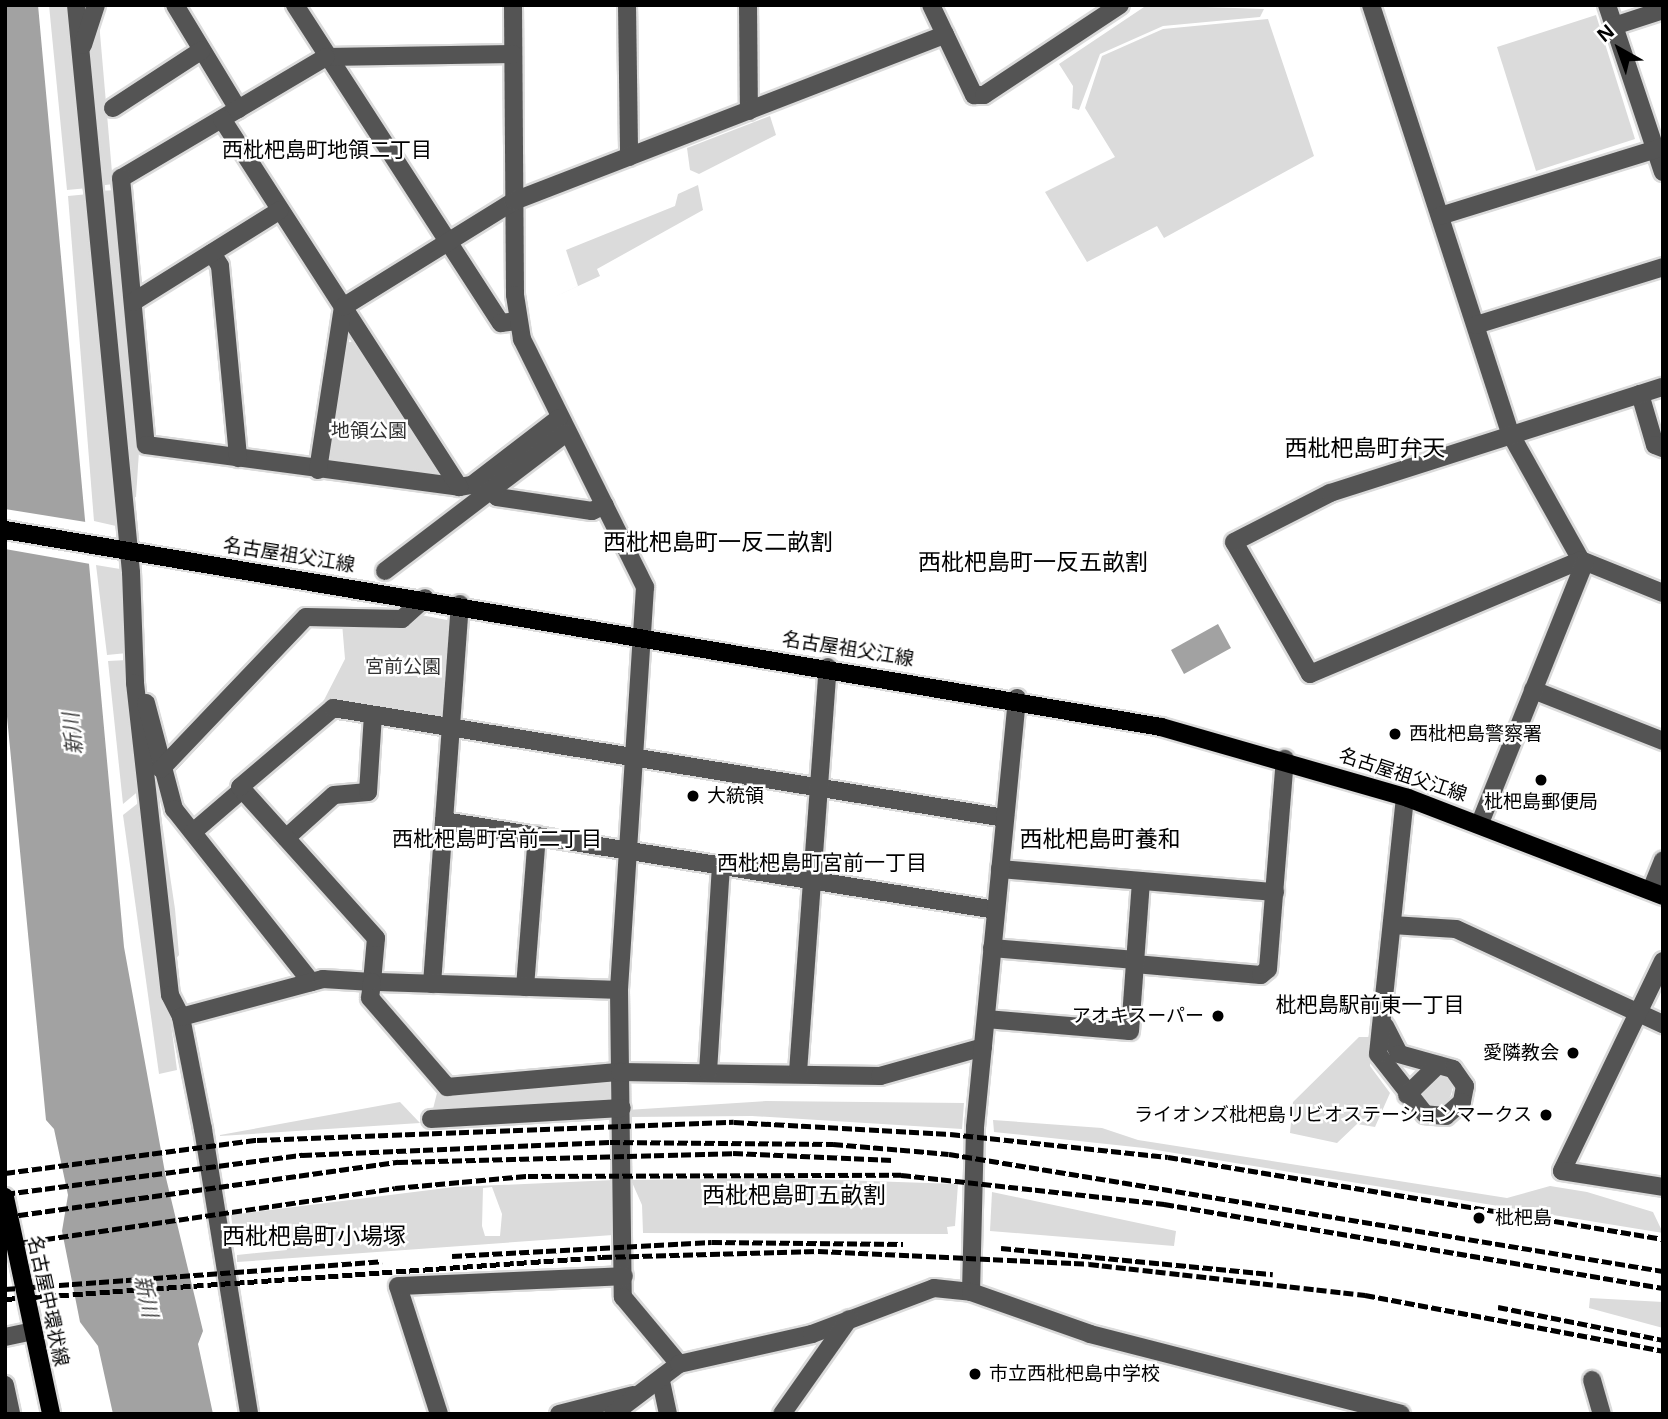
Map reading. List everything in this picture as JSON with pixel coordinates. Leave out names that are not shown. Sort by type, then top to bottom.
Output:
[{"type":"main road","name":"名古屋祖父江線","points":[[5,530],[1017,698],[1286,759],[1480,823],[1657,893]]},
{"type":"main road","name":"名古屋中環状線","points":[[5,1197],[51,1414]]},
{"type":"street","points":[[76,5],[127,551],[135,683],[170,995],[181,1017],[250,1412]]},
{"type":"street","points":[[80,52],[96,5]]},
{"type":"street","points":[[175,5],[238,109]]},
{"type":"street","points":[[295,5],[326,57],[501,323],[518,321]]},
{"type":"street","points":[[513,5],[514,201],[518,321],[563,425],[606,505],[645,587],[638,757],[620,990],[623,1297],[679,1364]]},
{"type":"street","points":[[627,5],[629,157]]},
{"type":"street","points":[[748,5],[749,111]]},
{"type":"street","points":[[931,5],[974,95],[984,95],[1120,5]]},
{"type":"street","points":[[1371,5],[1511,435],[1583,561],[1663,593]]},
{"type":"street","points":[[1607,5],[1659,148],[1663,172]]},
{"type":"street","points":[[1614,26],[1663,10]]},
{"type":"street","points":[[318,470],[343,307],[514,201],[945,35]]},
{"type":"street","points":[[113,108],[202,50]]},
{"type":"street","points":[[513,54],[326,57],[121,178],[146,445],[459,487],[472,485],[563,425]]},
{"type":"street","points":[[222,119],[459,487]]},
{"type":"street","points":[[1440,216],[1659,148]]},
{"type":"street","points":[[133,302],[280,210]]},
{"type":"street","points":[[212,253],[220,266],[238,458]]},
{"type":"street","points":[[1476,325],[1663,267]]},
{"type":"street","points":[[1583,561],[1310,674],[1234,542],[1329,493],[1663,387]]},
{"type":"street","points":[[1640,394],[1655,445],[1663,448]]},
{"type":"street","points":[[384,571],[492,489],[563,425]]},
{"type":"street","points":[[492,489],[497,497],[592,512],[606,505]]},
{"type":"street","points":[[1480,823],[1583,561]]},
{"type":"street","points":[[161,769],[306,617],[402,619],[425,598]]},
{"type":"street","points":[[432,984],[460,604]]},
{"type":"street","points":[[797,1072],[828,667]]},
{"type":"street","points":[[135,683],[149,707],[161,769],[174,809],[312,982]]},
{"type":"street","points":[[1534,690],[1663,741]]},
{"type":"street","points":[[971,1292],[970,1234],[983,1047],[1017,698]]},
{"type":"street","points":[[193,832],[325,711],[451,727],[1005,818]]},
{"type":"street","points":[[286,838],[334,794],[368,792],[373,715]]},
{"type":"street","points":[[992,948],[1261,975],[1268,969],[1286,759]]},
{"type":"street","points":[[243,789],[376,938],[370,998],[447,1087],[620,1072],[797,1072],[880,1076],[983,1047]]},
{"type":"street","points":[[1385,1026],[1399,1055],[1437,1065],[1460,1077],[1462,1102],[1434,1117],[1407,1095],[1378,1054],[1385,1026],[1405,797]]},
{"type":"street","points":[[444,821],[996,911]]},
{"type":"street","points":[[525,987],[537,835]]},
{"type":"street","points":[[1657,893],[1663,860]]},
{"type":"street","points":[[708,1072],[721,865]]},
{"type":"street","points":[[1000,869],[1275,892]]},
{"type":"street","points":[[986,1019],[1130,1031],[1141,881]]},
{"type":"street","points":[[1392,925],[1456,929],[1663,1024]]},
{"type":"street","points":[[1663,961],[1562,1171],[1663,1187]]},
{"type":"street","points":[[181,1017],[312,982],[620,990]]},
{"type":"street","points":[[1407,1095],[1437,1065]]},
{"type":"street","points":[[431,1118],[622,1108]]},
{"type":"street","points":[[439,1414],[398,1286],[624,1276]]},
{"type":"street","points":[[613,1414],[679,1364],[812,1334],[934,1288],[971,1292],[1079,1331],[1401,1414]]},
{"type":"street","points":[[782,1414],[849,1319]]},
{"type":"street","points":[[5,1337],[33,1331]]},
{"type":"street","points":[[1592,1380],[1600,1413]]},
{"type":"street","points":[[660,1381],[668,1414]]},
{"type":"street","points":[[5,1385],[10,1414]]},
{"type":"street","points":[[559,1414],[641,1393]]},
{"type":"green space","points":[[49,5],[70,5],[88,188],[67,190]]},
{"type":"green space","points":[[1147,5],[1264,9],[1260,17],[1163,26],[1100,54],[1079,110],[1072,108],[1073,86],[1059,64]]},
{"type":"green space","points":[[1596,15],[1635,139],[1536,171],[1497,47]]},
{"type":"green space","points":[[1268,19],[1314,156],[1164,238],[1157,226],[1087,262],[1045,192],[1115,157],[1085,108],[1102,56],[1163,29]]},
{"type":"green space","points":[[99,22],[113,184],[98,186],[86,51]]},
{"type":"green space","points":[[770,116],[776,135],[699,174],[690,170],[687,148]]},
{"type":"green space","points":[[698,185],[703,210],[597,269],[600,276],[550,299],[578,286],[566,250],[675,206],[678,194]]},
{"type":"green space","points":[[116,190],[139,451],[136,497],[127,499],[99,191]]},
{"type":"green space","points":[[89,194],[119,520],[116,526],[94,521],[68,196]]},
{"type":"green space","name":"地領公園","points":[[355,341],[439,470],[432,479],[327,459],[345,343]]},
{"type":"green space","points":[[96,565],[126,570],[121,589],[127,653],[107,655]]},
{"type":"green space","name":"宮前公園","points":[[421,615],[452,621],[445,714],[438,720],[323,702],[345,659],[342,623],[404,622]]},
{"type":"green space","points":[[128,660],[141,789],[123,804],[108,661]]},
{"type":"green space","points":[[146,716],[175,909],[179,955],[174,961]]},
{"type":"green space","points":[[142,800],[177,1070],[159,1074],[123,815]]},
{"type":"green space","points":[[1359,1037],[1371,1037],[1370,1066],[1390,1093],[1375,1127],[1357,1124],[1337,1143],[1290,1133],[1293,1102]]},
{"type":"green space","points":[[1436,1073],[1448,1077],[1452,1089],[1448,1101],[1436,1105],[1424,1101],[1420,1089],[1424,1077]]},
{"type":"green space","points":[[610,1079],[615,1102],[432,1113],[437,1093]]},
{"type":"green space","points":[[766,1101],[964,1103],[962,1129],[752,1116],[627,1117],[627,1110]]},
{"type":"green space","points":[[400,1102],[420,1123],[220,1136],[220,1135]]},
{"type":"green space","points":[[993,1120],[1102,1128],[1138,1140],[1507,1198],[1550,1186],[1587,1192],[1653,1212],[1663,1233],[1144,1148],[994,1132]]},
{"type":"green space","points":[[778,1178],[958,1184],[955,1226],[947,1227],[948,1234],[643,1233],[642,1205],[631,1180]]},
{"type":"green space","points":[[614,1180],[613,1235],[237,1262],[237,1255],[287,1250],[284,1224],[233,1230],[231,1215],[454,1187]],"holes":[[[492,1187],[502,1214],[500,1236],[485,1236],[482,1226],[483,1188]]]},
{"type":"green space","points":[[992,1192],[1176,1231],[1174,1246],[990,1231]]},
{"type":"green space","points":[[1590,1298],[1663,1302],[1663,1328],[1589,1308]]},
{"type":"water","name":"新川","points":[[5,5],[38,5],[124,947],[166,1178],[203,1331],[198,1344],[213,1414],[113,1414],[98,1346],[80,1322],[62,1231],[68,1195],[54,1129],[46,1120],[5,696]]},
{"type":"water","points":[[1218,624],[1231,648],[1184,674],[1171,650]]},
{"type":"pier","points":[[5,509],[92,523],[96,565],[5,549]]},
{"type":"waterway","points":[[170,772],[207,733]]},
{"type":"railway","points":[[5,1173],[257,1140],[734,1122],[950,1134],[1168,1157],[1663,1239]]},
{"type":"railway","points":[[5,1194],[302,1155],[610,1142],[833,1144],[949,1154],[1663,1271]]},
{"type":"railway","points":[[5,1217],[398,1162],[733,1153],[893,1160]]},
{"type":"railway","points":[[5,1245],[395,1188],[528,1176],[901,1175],[1164,1204],[1663,1288]]},
{"type":"railway","points":[[452,1256],[712,1242],[903,1244]]},
{"type":"railway","points":[[1001,1248],[1273,1274]]},
{"type":"railway","points":[[5,1299],[602,1257],[818,1251],[1089,1264],[1365,1295],[1663,1351]]},
{"type":"railway","points":[[5,1289],[382,1261]]},
{"type":"railway","points":[[1498,1307],[1663,1340]]},
{"type":"place","name":"西枇杷島警察署","points":[[1395,734]]},
{"type":"place","name":"枇杷島郵便局","points":[[1541,780]]},
{"type":"place","name":"大統領","points":[[693,796]]},
{"type":"place","name":"アオキスーパー","points":[[1218,1016]]},
{"type":"place","name":"愛隣教会","points":[[1573,1053]]},
{"type":"place","name":"ライオンズ枇杷島リビオステーションマークス","points":[[1546,1115]]},
{"type":"place","name":"枇杷島","points":[[1479,1218]]},
{"type":"place","name":"市立西枇杷島中学校","points":[[975,1374]]},
{"type":"district","name":"西枇杷島町地領二丁目","points":[[327,149]]},
{"type":"district","name":"西枇杷島町弁天","points":[[1365,447]]},
{"type":"district","name":"西枇杷島町一反二畝割","points":[[718,541]]},
{"type":"district","name":"西枇杷島町一反五畝割","points":[[1033,561]]},
{"type":"district","name":"西枇杷島町宮前二丁目","points":[[497,838]]},
{"type":"district","name":"西枇杷島町養和","points":[[1100,838]]},
{"type":"district","name":"西枇杷島町宮前一丁目","points":[[822,862]]},
{"type":"district","name":"枇杷島駅前東一丁目","points":[[1370,1004]]},
{"type":"district","name":"西枇杷島町五畝割","points":[[794,1194]]},
{"type":"district","name":"西枇杷島町小場塚","points":[[314,1235]]}]
